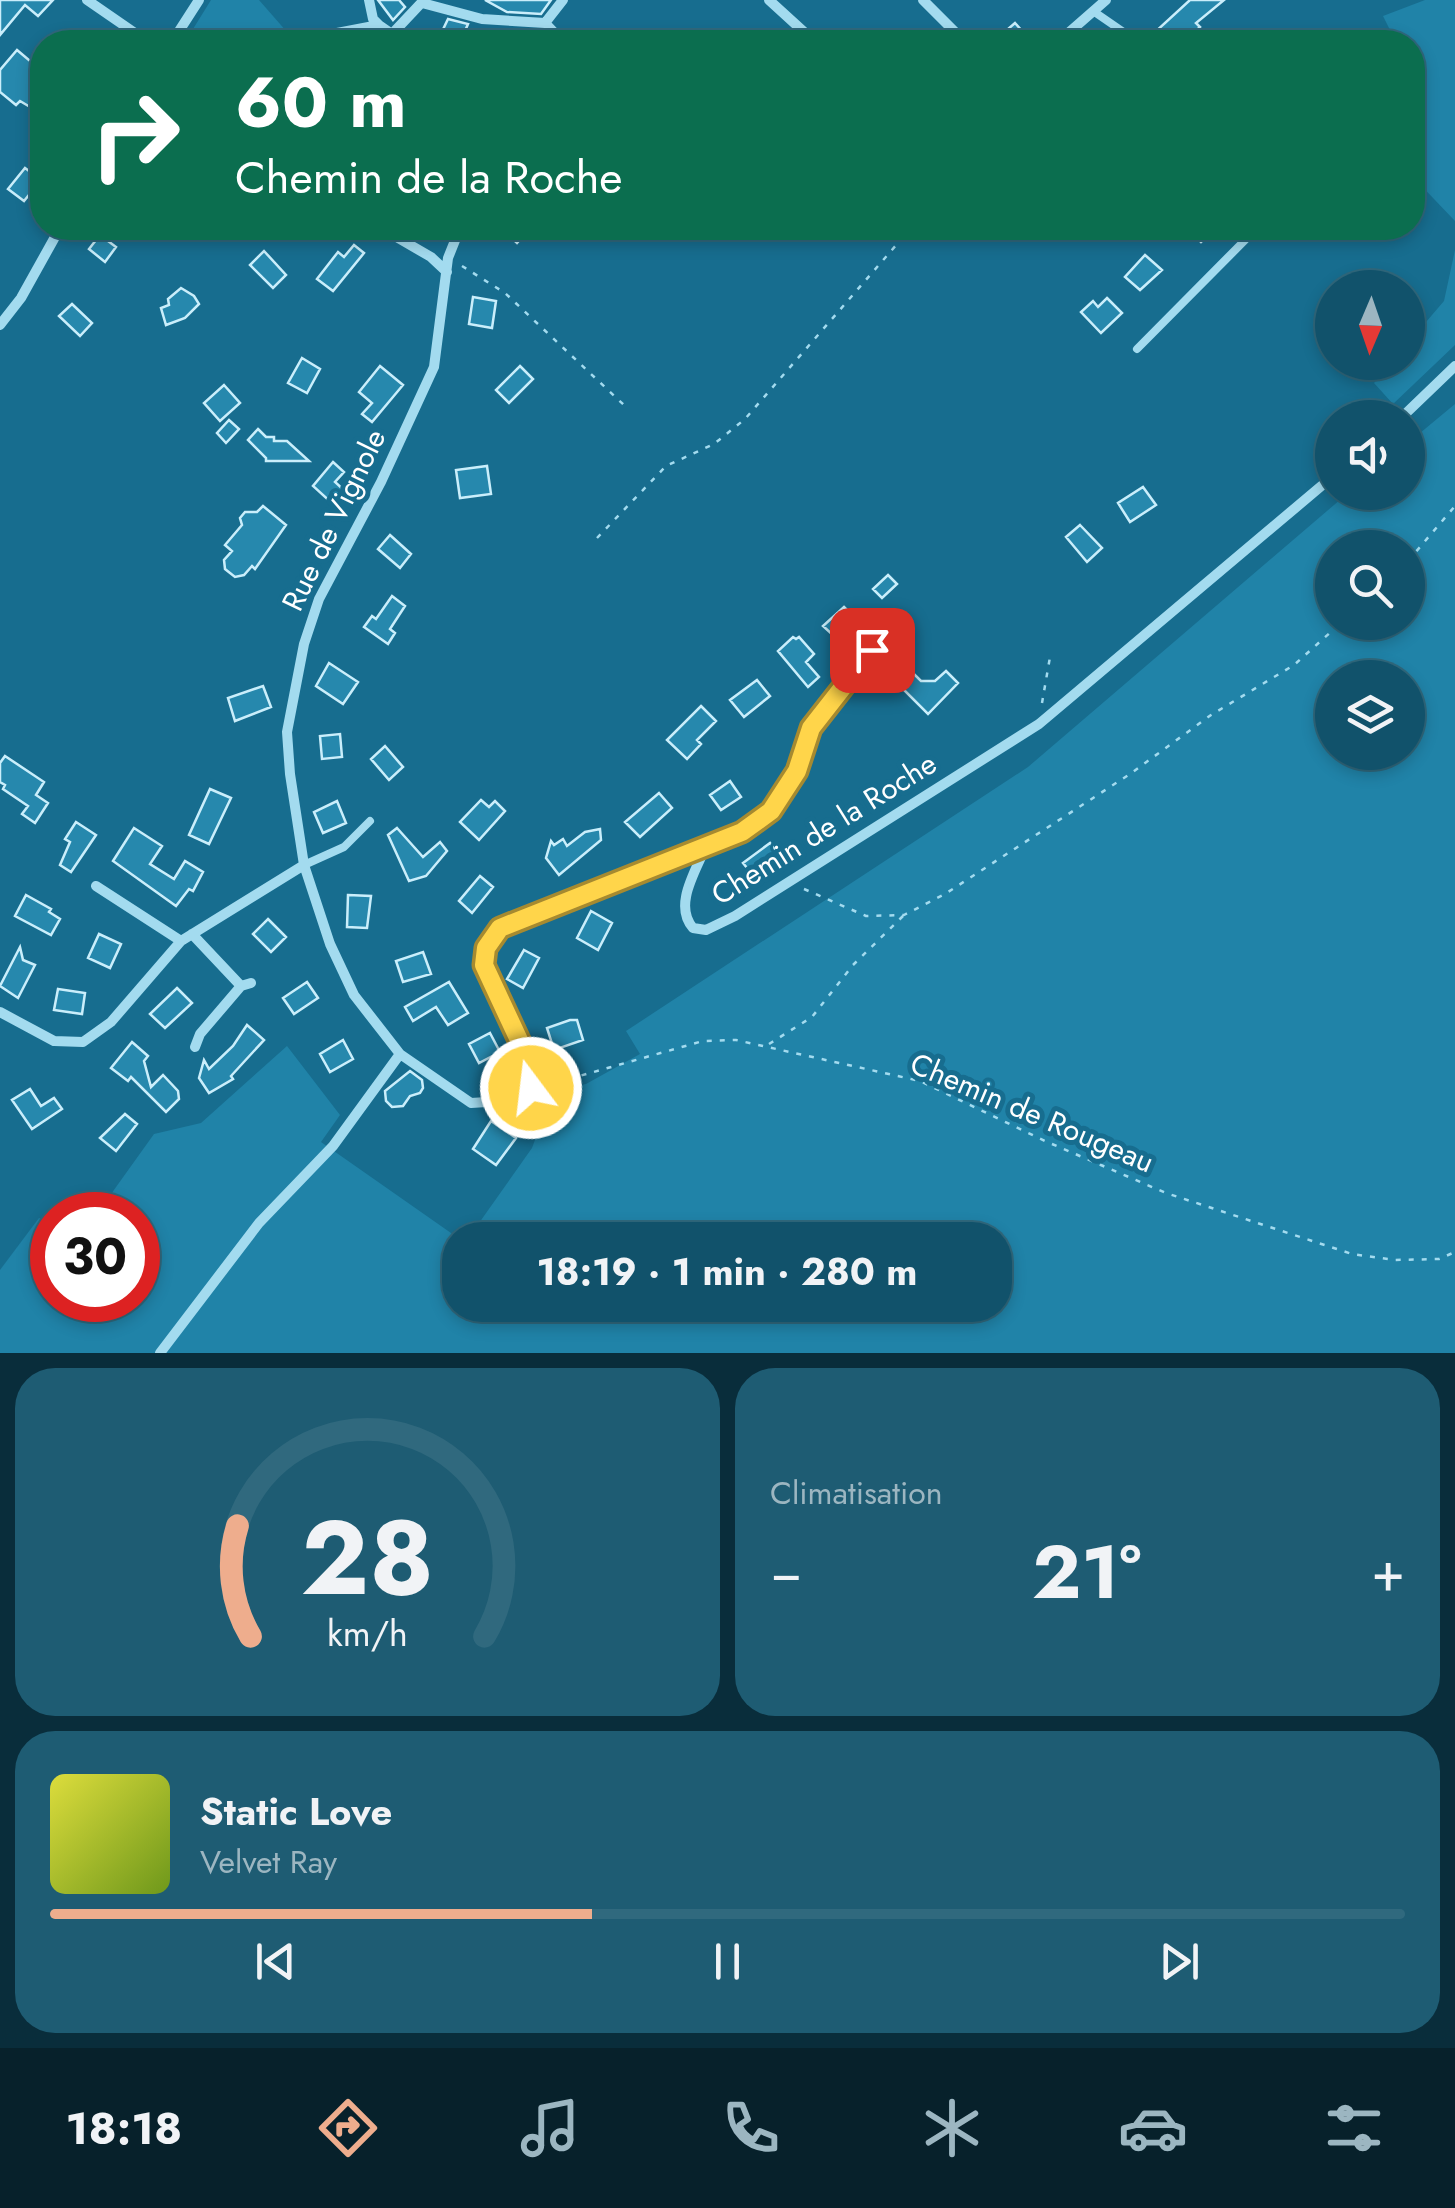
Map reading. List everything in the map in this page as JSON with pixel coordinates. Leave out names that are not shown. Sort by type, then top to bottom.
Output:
[{"type":"street","points":[[87,0],[131,30]]},
{"type":"street","points":[[180,30],[199,0]]},
{"type":"street","points":[[368,0],[373,19],[384,30]]},
{"type":"street","points":[[545,23],[563,0]]},
{"type":"street","points":[[769,0],[801,30]]},
{"type":"street","points":[[923,0],[952,30]]},
{"type":"street","points":[[1072,30],[1106,0]]},
{"type":"street","points":[[399,30],[422,2],[482,19],[545,23],[552,30]]},
{"type":"street","points":[[352,30],[378,25]]},
{"type":"street","points":[[0,325],[21,298],[53,240]]},
{"type":"street","points":[[402,240],[431,257],[447,272]]},
{"type":"street","name":"Rue de Vignole","points":[[400,1054],[354,995],[330,944],[304,865],[287,732],[304,644],[318,599],[381,482],[434,367],[448,258],[455,240]]},
{"type":"street","points":[[1420,400],[1455,366]]},
{"type":"street","name":"Chemin de la Roche","points":[[706,846],[685,898],[686,919],[693,928],[706,930],[1039,724],[1315,491]]},
{"type":"street","points":[[706,846],[742,832],[771,811],[797,771],[811,728],[872,650]]},
{"type":"street","name":"Chemin de la Roche","points":[[531,1088],[532,1068],[484,965],[486,948],[500,928],[706,846]]},
{"type":"street","points":[[0,1012],[54,1041],[83,1042],[111,1022],[181,941],[304,865]]},
{"type":"street","points":[[96,886],[181,941]]},
{"type":"street","points":[[192,934],[246,985],[200,1034],[195,1046]]},
{"type":"street","points":[[160,1353],[259,1223],[333,1146],[400,1054],[471,1103],[503,1101],[531,1088]]},
{"type":"lane","points":[[1094,11],[1121,30]]},
{"type":"lane","points":[[1138,348],[1245,240]]},
{"type":"lane","points":[[304,865],[344,847],[370,821]]},
{"type":"path","points":[[596,538],[666,466],[714,444],[746,418],[901,240]]},
{"type":"path","points":[[448,258],[504,293],[625,406]]},
{"type":"path","points":[[1425,542],[1455,506]]},
{"type":"path","points":[[766,1046],[812,1018],[853,965],[904,915],[960,884],[1130,774],[1211,715],[1294,665],[1322,640]]},
{"type":"path","points":[[1039,724],[1050,657]]},
{"type":"path","points":[[789,882],[866,916],[904,915]]},
{"type":"path","name":"Chemin de Rougeau","points":[[531,1088],[608,1070],[702,1041],[736,1040],[920,1080],[1045,1141],[1166,1193],[1352,1254],[1395,1260],[1439,1259],[1455,1252]]},
{"type":"shaded area","points":[[211,0],[259,0],[285,30],[192,30]]},
{"type":"shaded area","points":[[1425,0],[1455,0],[1455,221],[1425,190],[1425,30],[1390,30],[1383,16]]},
{"type":"shaded area","points":[[1455,250],[1455,345],[1425,374],[1425,323],[1444,301]]},
{"type":"shaded area","points":[[1418,380],[1397,400],[1389,400],[1374,383]]},
{"type":"shaded area","points":[[1455,404],[1455,1353],[0,1353],[0,1270],[30,1230],[30,1322],[160,1322],[160,1192],[112,1192],[154,1134],[201,1123],[287,1046],[340,1115],[321,1142],[442,1227],[442,1322],[1012,1322],[1012,1222],[480,1222],[532,1148],[553,1090],[586,1084],[640,1054],[626,1031],[1028,767],[1328,510],[1425,510],[1425,429]]},
{"type":"building","points":[[0,0],[53,0],[38,16],[25,5],[0,35]]},
{"type":"building","points":[[378,0],[399,0],[405,7],[393,20]]},
{"type":"building","points":[[485,0],[551,0],[541,14],[507,12]]},
{"type":"building","points":[[1190,0],[1224,0],[1196,23],[1200,27],[1197,30],[1157,30]]},
{"type":"building","points":[[448,19],[468,24],[465,30],[443,30]]},
{"type":"building","points":[[17,50],[30,61],[30,107],[20,101],[16,105],[0,92],[0,70]]},
{"type":"building","points":[[25,168],[30,172],[30,194],[24,201],[8,189]]},
{"type":"building","points":[[96,240],[107,240],[116,247],[105,262],[89,249]]},
{"type":"building","points":[[354,245],[364,253],[333,291],[317,279],[338,252],[344,257]]},
{"type":"building","points":[[264,251],[286,275],[273,288],[250,265]]},
{"type":"building","points":[[1145,255],[1162,270],[1140,290],[1125,277]]},
{"type":"building","points":[[181,288],[199,304],[185,318],[166,325],[161,308],[169,305],[168,299]]},
{"type":"building","points":[[473,297],[496,301],[492,328],[469,324]]},
{"type":"building","points":[[1107,298],[1122,313],[1101,333],[1081,312],[1093,301],[1098,307]]},
{"type":"building","points":[[72,304],[92,323],[80,336],[59,316]]},
{"type":"building","points":[[302,358],[320,369],[307,393],[288,383]]},
{"type":"building","points":[[380,366],[403,385],[372,422],[362,414],[372,403],[359,392]]},
{"type":"building","points":[[520,366],[533,379],[509,403],[496,390]]},
{"type":"building","points":[[224,385],[240,403],[220,421],[204,403]]},
{"type":"building","points":[[229,420],[239,429],[226,443],[217,433]]},
{"type":"building","points":[[258,429],[266,437],[274,437],[274,441],[287,441],[309,461],[266,461],[248,440]]},
{"type":"building","points":[[333,462],[344,472],[335,482],[346,492],[335,506],[313,486]]},
{"type":"building","points":[[487,466],[491,494],[460,498],[456,470]]},
{"type":"building","points":[[1143,487],[1156,505],[1130,522],[1118,503]]},
{"type":"building","points":[[263,506],[286,525],[255,569],[252,566],[244,575],[235,577],[225,569],[224,560],[232,551],[225,545],[242,525],[240,518],[245,512],[257,512]]},
{"type":"building","points":[[1080,525],[1102,548],[1087,562],[1066,537]]},
{"type":"building","points":[[390,535],[411,554],[400,568],[378,549]]},
{"type":"building","points":[[888,575],[897,584],[882,598],[873,589]]},
{"type":"building","points":[[392,596],[405,606],[390,629],[395,633],[388,644],[364,627],[372,616],[376,619]]},
{"type":"building","points":[[844,607],[855,618],[850,623],[860,633],[846,647],[823,626]]},
{"type":"building","points":[[793,637],[799,637],[814,654],[806,662],[819,677],[808,687],[778,651]]},
{"type":"building","points":[[329,663],[358,682],[343,704],[316,686]]},
{"type":"building","points":[[946,671],[958,683],[928,714],[901,687],[914,674],[921,681],[935,681]]},
{"type":"building","points":[[757,680],[770,696],[744,717],[730,700]]},
{"type":"building","points":[[263,686],[271,707],[235,721],[228,698]]},
{"type":"building","points":[[701,706],[716,721],[697,740],[701,744],[687,759],[667,740]]},
{"type":"building","points":[[340,734],[342,757],[322,759],[320,736]]},
{"type":"building","points":[[385,746],[403,767],[389,780],[371,759]]},
{"type":"building","points":[[5,756],[44,782],[36,795],[48,803],[35,823],[22,814],[28,806],[3,789],[0,763]]},
{"type":"building","points":[[730,781],[741,797],[721,810],[710,795]]},
{"type":"building","points":[[210,789],[231,798],[209,844],[189,835]]},
{"type":"building","points":[[659,793],[672,808],[640,837],[625,822]]},
{"type":"building","points":[[481,800],[489,807],[495,801],[505,811],[479,840],[460,822]]},
{"type":"building","points":[[337,801],[346,823],[323,833],[314,812]]},
{"type":"building","points":[[76,822],[96,835],[71,872],[60,865],[70,842],[65,839]]},
{"type":"building","points":[[134,828],[162,846],[150,864],[174,879],[185,861],[203,872],[193,891],[189,889],[176,906],[113,861]]},
{"type":"building","points":[[397,828],[423,857],[440,842],[447,851],[426,876],[409,881],[388,835]]},
{"type":"building","points":[[600,829],[601,840],[559,875],[546,858],[551,841],[554,845],[563,839],[567,846],[585,832]]},
{"type":"building","points":[[770,843],[782,860],[756,879],[743,863]]},
{"type":"building","points":[[480,876],[493,887],[472,913],[459,901]]},
{"type":"building","points":[[26,895],[60,919],[51,935],[15,916]]},
{"type":"building","points":[[348,895],[371,896],[367,928],[347,927]]},
{"type":"building","points":[[591,911],[612,923],[598,950],[577,938]]},
{"type":"building","points":[[268,919],[286,937],[271,952],[253,934]]},
{"type":"building","points":[[99,934],[121,944],[110,968],[88,958]]},
{"type":"building","points":[[20,947],[23,960],[35,965],[18,998],[0,986]]},
{"type":"building","points":[[524,950],[539,958],[523,988],[507,979]]},
{"type":"building","points":[[423,952],[431,974],[403,982],[396,961]]},
{"type":"building","points":[[307,982],[318,998],[294,1014],[283,998]]},
{"type":"building","points":[[449,982],[468,1013],[448,1025],[436,1007],[413,1021],[405,1007]]},
{"type":"building","points":[[177,988],[192,1003],[165,1028],[150,1014]]},
{"type":"building","points":[[58,989],[85,993],[82,1014],[54,1010]]},
{"type":"building","points":[[577,1020],[583,1040],[554,1050],[547,1028]]},
{"type":"building","points":[[247,1025],[264,1040],[231,1076],[233,1079],[209,1093],[199,1078],[204,1060],[209,1069],[233,1046]]},
{"type":"building","points":[[490,1033],[500,1052],[479,1063],[469,1044]]},
{"type":"building","points":[[343,1040],[353,1059],[330,1072],[320,1054]]},
{"type":"building","points":[[132,1042],[148,1056],[144,1061],[151,1087],[163,1075],[178,1091],[179,1099],[166,1112],[131,1077],[128,1081],[111,1068]]},
{"type":"building","points":[[410,1071],[422,1080],[423,1088],[403,1106],[392,1107],[386,1101],[385,1091]]},
{"type":"building","points":[[30,1089],[41,1106],[54,1098],[62,1109],[32,1129],[12,1100]]},
{"type":"building","points":[[125,1114],[137,1124],[116,1151],[100,1138]]},
{"type":"building","points":[[491,1121],[516,1138],[496,1165],[473,1149]]},
{"type":"route","points":[[531,1088],[532,1068],[484,965],[486,948],[500,928],[742,832],[771,811],[797,771],[811,728],[872,650]]}]
